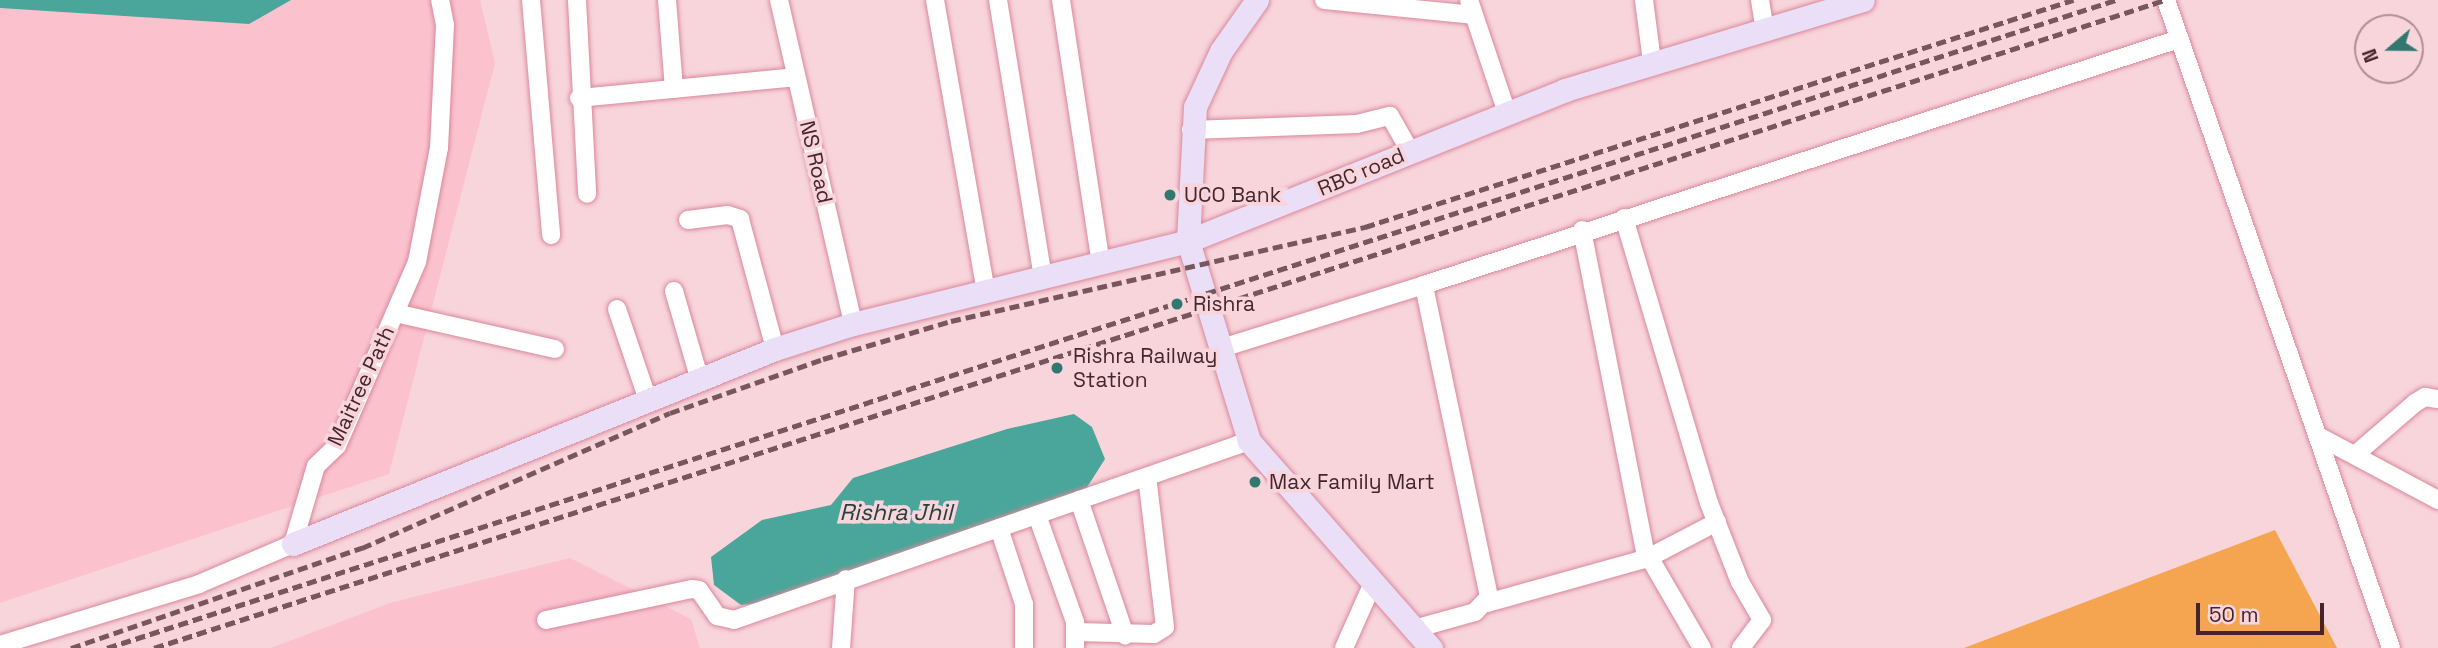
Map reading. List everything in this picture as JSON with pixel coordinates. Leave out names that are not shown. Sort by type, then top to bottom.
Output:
[{"type":"street","name":"Maitree Path","points":[[293,544],[316,466],[337,446],[417,262],[439,148],[445,25],[440,0]]},
{"type":"street","points":[[531,0],[551,235]]},
{"type":"street","points":[[577,0],[579,98],[587,194]]},
{"type":"street","points":[[667,0],[674,89]]},
{"type":"street","name":"NS Road","points":[[779,0],[853,324]]},
{"type":"street","points":[[935,0],[986,290]]},
{"type":"street","points":[[998,0],[1043,278]]},
{"type":"street","points":[[1061,0],[1101,265]]},
{"type":"street","points":[[1257,0],[1210,71],[1191,130],[1188,241],[1249,442],[1431,648]]},
{"type":"street","points":[[1324,0],[1471,8],[1507,113]]},
{"type":"street","points":[[1644,0],[1652,62]]},
{"type":"street","points":[[1760,0],[1764,26]]},
{"type":"street","name":"RBC road","points":[[293,544],[646,397],[775,349],[853,324],[986,290],[1101,265],[1188,241],[1507,113],[1764,26],[1863,0]]},
{"type":"street","points":[[2166,0],[2176,40],[2320,437],[2390,648]]},
{"type":"street","points":[[1222,348],[1424,285],[1582,230],[2176,40]]},
{"type":"street","points":[[579,98],[796,77]]},
{"type":"street","points":[[1191,130],[1357,124],[1390,116],[1410,151]]},
{"type":"street","points":[[688,220],[728,215],[740,219],[775,349]]},
{"type":"street","points":[[1624,218],[1717,522],[1762,620],[1741,648]]},
{"type":"street","points":[[1582,230],[1648,558],[1702,648]]},
{"type":"street","points":[[1424,285],[1487,603]]},
{"type":"street","points":[[674,292],[699,377]]},
{"type":"street","points":[[617,309],[646,397]]},
{"type":"street","points":[[395,313],[555,349]]},
{"type":"street","points":[[2356,454],[2415,403],[2425,397],[2438,398]]},
{"type":"street","points":[[2320,437],[2438,500]]},
{"type":"street","points":[[546,620],[691,589],[699,590],[717,616],[734,620],[846,579],[1249,442]]},
{"type":"street","points":[[1037,515],[1076,640],[1154,634],[1165,627],[1147,477]]},
{"type":"street","points":[[1079,500],[1114,639]]},
{"type":"street","points":[[1414,629],[1475,612],[1487,603],[1648,558],[1717,522]]},
{"type":"street","points":[[999,528],[1024,604],[1024,648]]},
{"type":"street","points":[[0,645],[199,584],[293,544]]},
{"type":"street","points":[[841,648],[846,579]]},
{"type":"street","points":[[1343,648],[1373,583]]},
{"type":"shaded area","points":[[0,0],[480,0],[495,63],[389,474],[0,603]]},
{"type":"shaded area","points":[[2275,530],[2337,648],[1964,648]]},
{"type":"shaded area","points":[[570,558],[691,619],[700,648],[271,648],[390,603]]},
{"type":"water","points":[[0,0],[291,0],[249,24],[0,8]]},
{"type":"water","name":"Rishra Jhil","points":[[1074,414],[1092,427],[1105,459],[1079,500],[765,602],[741,605],[714,585],[711,557],[762,520],[831,505],[853,478],[1007,429]]},
{"type":"railway","points":[[71,648],[362,548],[670,413],[823,359],[951,321],[1365,227],[2073,0]]},
{"type":"railway","points":[[107,648],[2116,0]]},
{"type":"railway","points":[[154,648],[2165,0]]},
{"type":"place","name":"UCO Bank","points":[[1170,195]]},
{"type":"place","name":"Rishra","points":[[1177,304]]},
{"type":"place","name":"Rishra Railway Station","points":[[1057,368]]},
{"type":"place","name":"Max Family Mart","points":[[1255,482]]}]
